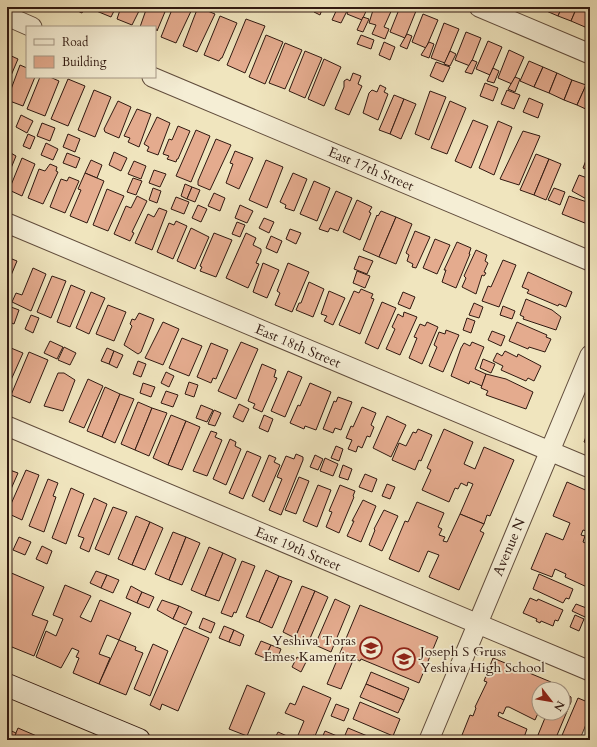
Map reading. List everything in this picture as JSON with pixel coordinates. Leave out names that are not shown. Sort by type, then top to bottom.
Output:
[{"type":"main road","points":[[7,684],[139,740]]},
{"type":"street","points":[[479,7],[590,54]]},
{"type":"street","points":[[7,16],[30,26]]},
{"type":"street","name":"East 17th Street","points":[[154,78],[590,261]]},
{"type":"street","name":"East 18th Street","points":[[7,223],[590,468]]},
{"type":"street","name":"Avenue N","points":[[429,740],[590,354]]},
{"type":"street","name":"East 19th Street","points":[[7,426],[590,671]]},
{"type":"lane","points":[[585,740],[590,728]]},
{"type":"building","points":[[69,7],[85,7],[82,13]]},
{"type":"building","points":[[96,7],[116,7],[111,17],[94,10]]},
{"type":"building","points":[[121,7],[141,7],[132,25],[117,19]]},
{"type":"building","points":[[147,7],[167,7],[157,31],[156,26],[140,26]]},
{"type":"building","points":[[173,7],[193,7],[176,43],[161,37]]},
{"type":"building","points":[[198,7],[215,14],[197,52],[183,46]]},
{"type":"building","points":[[316,7],[323,7],[320,15],[314,12]]},
{"type":"building","points":[[350,7],[368,7],[362,20],[347,14]]},
{"type":"building","points":[[374,7],[393,7],[384,27],[389,29],[385,39],[372,34],[376,25],[369,23]]},
{"type":"building","points":[[400,7],[406,7],[416,11],[405,38],[390,32]]},
{"type":"building","points":[[545,7],[562,7],[558,16],[544,10]]},
{"type":"building","points":[[562,7],[577,7],[571,21],[558,16]]},
{"type":"building","points":[[577,7],[590,8],[590,16],[585,27],[571,21]]},
{"type":"building","points":[[341,8],[347,11],[341,23],[332,20],[337,9],[340,11]]},
{"type":"building","points":[[423,14],[438,20],[426,48],[412,42]]},
{"type":"building","points":[[220,16],[237,23],[222,58],[219,61],[204,55]]},
{"type":"building","points":[[363,17],[369,19],[363,32],[357,30]]},
{"type":"building","points":[[246,19],[265,26],[245,73],[227,65]]},
{"type":"building","points":[[444,23],[459,29],[445,63],[431,58]]},
{"type":"building","points":[[466,32],[481,38],[470,66],[455,60]]},
{"type":"building","points":[[407,34],[412,36],[407,49],[400,46]]},
{"type":"building","points":[[266,35],[283,42],[265,84],[249,77]]},
{"type":"building","points":[[361,35],[374,40],[371,49],[357,44]]},
{"type":"building","points":[[488,41],[502,47],[490,75],[476,69]]},
{"type":"building","points":[[384,42],[395,47],[390,60],[379,55]]},
{"type":"building","points":[[429,42],[434,44],[429,58],[421,55]]},
{"type":"building","points":[[285,43],[302,50],[285,89],[269,83]]},
{"type":"building","points":[[509,50],[524,57],[512,84],[498,78]]},
{"type":"building","points":[[305,51],[322,58],[305,98],[289,91]]},
{"type":"building","points":[[450,51],[456,54],[450,66],[444,64]]},
{"type":"building","points":[[7,54],[18,59],[7,85]]},
{"type":"building","points":[[324,59],[341,67],[324,106],[308,99]]},
{"type":"building","points":[[472,60],[477,62],[472,74],[465,72]]},
{"type":"building","points":[[529,61],[543,67],[534,87],[520,81]]},
{"type":"building","points":[[436,62],[450,67],[443,82],[430,76]]},
{"type":"building","points":[[20,65],[26,68],[26,78],[35,78],[23,106],[7,100]]},
{"type":"building","points":[[543,67],[557,73],[549,93],[534,87]]},
{"type":"building","points":[[493,68],[499,71],[494,83],[487,81]]},
{"type":"building","points":[[353,73],[361,76],[358,84],[362,86],[349,115],[335,109],[344,87],[344,81],[347,79],[350,81]]},
{"type":"building","points":[[557,73],[572,80],[564,100],[549,93]]},
{"type":"building","points":[[515,77],[520,79],[515,92],[508,89]]},
{"type":"building","points":[[40,78],[52,78],[59,81],[45,116],[27,109]]},
{"type":"building","points":[[68,79],[85,86],[68,126],[51,119]]},
{"type":"building","points":[[572,80],[586,85],[577,105],[564,100]]},
{"type":"building","points":[[485,83],[498,88],[493,101],[480,96]]},
{"type":"building","points":[[380,85],[386,88],[384,92],[388,94],[378,120],[363,113],[369,93],[372,90],[377,92]]},
{"type":"building","points":[[586,85],[590,87],[590,111],[577,105]]},
{"type":"building","points":[[94,90],[111,97],[95,137],[78,130]]},
{"type":"building","points":[[507,90],[520,95],[514,109],[501,104]]},
{"type":"building","points":[[430,91],[446,97],[429,140],[415,134]]},
{"type":"building","points":[[394,95],[404,99],[390,134],[379,130]]},
{"type":"building","points":[[529,98],[543,104],[538,118],[523,112]]},
{"type":"building","points":[[404,99],[416,104],[401,139],[390,134]]},
{"type":"building","points":[[118,101],[131,107],[119,138],[105,132],[104,129]]},
{"type":"building","points":[[450,101],[466,108],[447,154],[431,148]]},
{"type":"building","points":[[137,109],[151,114],[139,147],[128,142],[130,138],[124,136]]},
{"type":"building","points":[[21,115],[33,121],[27,133],[16,127]]},
{"type":"building","points":[[157,117],[170,123],[158,155],[147,151],[149,147],[144,144]]},
{"type":"building","points":[[473,120],[488,126],[471,168],[455,161]]},
{"type":"building","points":[[498,121],[512,127],[494,175],[479,168]]},
{"type":"building","points":[[42,123],[55,128],[50,141],[37,136]]},
{"type":"building","points":[[178,126],[190,131],[176,162],[167,159],[169,156],[163,154],[169,139],[172,140]]},
{"type":"building","points":[[196,130],[210,136],[191,182],[176,176]]},
{"type":"building","points":[[523,131],[540,136],[519,185],[500,179]]},
{"type":"building","points":[[28,134],[35,137],[30,149],[23,146]]},
{"type":"building","points":[[68,134],[80,139],[75,152],[63,147]]},
{"type":"building","points":[[216,139],[231,145],[210,190],[198,185],[198,181]]},
{"type":"building","points":[[46,143],[58,149],[53,160],[41,155]]},
{"type":"building","points":[[7,148],[10,149],[9,152],[16,156],[7,178]]},
{"type":"building","points":[[590,150],[590,171],[583,168]]},
{"type":"building","points":[[235,151],[253,158],[239,189],[226,183],[233,164],[230,163]]},
{"type":"building","points":[[114,152],[127,158],[121,171],[109,165]]},
{"type":"building","points":[[67,153],[80,158],[76,168],[63,163]]},
{"type":"building","points":[[536,154],[549,159],[534,195],[520,190]]},
{"type":"building","points":[[22,158],[35,164],[22,196],[9,190]]},
{"type":"building","points":[[549,159],[561,164],[546,200],[534,195]]},
{"type":"building","points":[[91,160],[102,165],[97,178],[85,173]]},
{"type":"building","points":[[266,160],[283,167],[267,208],[249,200]]},
{"type":"building","points":[[134,161],[146,166],[141,179],[128,174]]},
{"type":"building","points":[[50,164],[57,167],[56,171],[58,172],[43,204],[28,198],[39,169],[45,171]]},
{"type":"building","points":[[154,170],[166,174],[160,187],[149,183]]},
{"type":"building","points":[[85,173],[104,181],[87,223],[70,216],[81,190],[78,189]]},
{"type":"building","points":[[293,173],[307,179],[294,211],[285,208],[286,205],[280,202]]},
{"type":"building","points":[[579,175],[590,179],[590,201],[572,191]]},
{"type":"building","points":[[69,177],[79,181],[65,213],[50,207],[61,179],[67,181]]},
{"type":"building","points":[[133,178],[142,181],[136,195],[127,192]]},
{"type":"building","points":[[314,181],[330,188],[317,221],[300,214]]},
{"type":"building","points":[[185,184],[192,187],[187,199],[181,196]]},
{"type":"building","points":[[192,187],[200,190],[195,202],[187,199]]},
{"type":"building","points":[[153,188],[161,191],[157,203],[149,200]]},
{"type":"building","points":[[554,188],[565,192],[560,205],[548,200]]},
{"type":"building","points":[[107,189],[124,196],[108,231],[93,225]]},
{"type":"building","points":[[336,191],[352,198],[338,231],[330,228],[328,232],[319,229]]},
{"type":"building","points":[[214,193],[225,198],[220,211],[208,206]]},
{"type":"building","points":[[137,196],[147,201],[132,232],[134,233],[130,241],[114,234],[126,206],[131,208]]},
{"type":"building","points":[[569,196],[590,203],[590,225],[562,214]]},
{"type":"building","points":[[176,197],[189,202],[184,214],[171,209]]},
{"type":"building","points":[[357,200],[372,207],[360,240],[343,232]]},
{"type":"building","points":[[198,205],[207,209],[201,222],[192,218]]},
{"type":"building","points":[[240,205],[253,211],[247,223],[235,218]]},
{"type":"building","points":[[159,208],[167,211],[152,250],[135,243],[148,214],[154,217]]},
{"type":"building","points":[[381,211],[396,217],[379,257],[363,250],[377,215],[378,216]]},
{"type":"building","points":[[396,217],[412,224],[396,264],[379,257]]},
{"type":"building","points":[[264,218],[274,222],[269,233],[259,228]]},
{"type":"building","points":[[176,221],[187,226],[173,259],[157,252],[169,223],[174,225]]},
{"type":"building","points":[[237,222],[245,225],[240,237],[232,234]]},
{"type":"building","points":[[191,228],[209,237],[195,269],[177,261]]},
{"type":"building","points":[[290,229],[301,233],[296,244],[286,239]]},
{"type":"building","points":[[415,231],[430,237],[416,268],[412,267],[413,264],[407,261],[409,255],[406,253]]},
{"type":"building","points":[[214,233],[232,240],[216,277],[200,271],[202,267],[200,266]]},
{"type":"building","points":[[246,233],[256,238],[253,245],[261,249],[256,263],[259,264],[248,288],[226,278]]},
{"type":"building","points":[[271,236],[282,241],[277,253],[266,248]]},
{"type":"building","points":[[435,239],[450,245],[437,274],[423,268]]},
{"type":"building","points":[[457,242],[471,248],[456,288],[442,282],[446,270],[444,270]]},
{"type":"building","points":[[476,250],[487,255],[485,261],[488,263],[484,272],[486,273],[484,276],[482,275],[476,294],[462,287],[466,278],[464,276]]},
{"type":"building","points":[[359,256],[373,261],[367,274],[354,269]]},
{"type":"building","points":[[7,257],[17,261],[7,285]]},
{"type":"building","points":[[503,260],[516,265],[499,307],[482,301],[488,286],[491,287]]},
{"type":"building","points":[[263,263],[279,270],[267,298],[253,292]]},
{"type":"building","points":[[288,263],[309,272],[292,312],[275,305],[280,293],[277,291]]},
{"type":"building","points":[[33,268],[46,274],[31,311],[12,302],[16,293],[22,295]]},
{"type":"building","points":[[357,271],[370,276],[365,288],[353,283]]},
{"type":"building","points":[[528,272],[572,292],[566,307],[559,304],[558,306],[527,293],[529,290],[522,287]]},
{"type":"building","points":[[52,276],[66,281],[51,318],[37,312]]},
{"type":"building","points":[[309,282],[324,289],[313,317],[296,310],[299,303],[301,303]]},
{"type":"building","points":[[71,285],[85,291],[70,327],[57,322]]},
{"type":"building","points":[[361,289],[373,294],[371,298],[374,299],[360,334],[339,325],[354,291],[359,293]]},
{"type":"building","points":[[329,291],[345,298],[333,325],[324,321],[327,316],[321,314]]},
{"type":"building","points":[[91,292],[105,298],[89,334],[76,328]]},
{"type":"building","points":[[403,292],[415,297],[410,309],[398,304]]},
{"type":"building","points":[[526,299],[552,310],[561,317],[556,330],[523,319],[524,317],[520,315]]},
{"type":"building","points":[[382,302],[396,308],[378,349],[365,343]]},
{"type":"building","points":[[474,303],[483,307],[479,318],[469,315]]},
{"type":"building","points":[[108,305],[126,312],[114,341],[96,334]]},
{"type":"building","points":[[503,306],[515,311],[512,319],[500,315]]},
{"type":"building","points":[[11,307],[19,310],[14,324],[7,321]]},
{"type":"building","points":[[404,312],[417,317],[400,355],[386,349],[395,329],[392,327],[398,314],[403,317]]},
{"type":"building","points":[[139,313],[154,319],[141,352],[138,354],[124,345],[132,326],[130,324],[132,319],[135,320]]},
{"type":"building","points":[[31,315],[39,318],[33,333],[25,329]]},
{"type":"building","points":[[467,318],[475,321],[471,333],[463,330]]},
{"type":"building","points":[[163,322],[179,329],[163,365],[145,358]]},
{"type":"building","points":[[427,322],[438,327],[422,364],[409,358],[417,338],[414,337],[420,324],[425,326]]},
{"type":"building","points":[[517,322],[547,335],[546,337],[551,339],[545,352],[529,347],[528,349],[509,341]]},
{"type":"building","points":[[446,330],[459,335],[443,372],[429,366],[437,347],[434,345],[439,332],[445,334]]},
{"type":"building","points":[[492,331],[505,336],[501,346],[488,340]]},
{"type":"building","points":[[182,338],[202,346],[189,376],[169,368]]},
{"type":"building","points":[[50,341],[63,347],[57,359],[44,353]]},
{"type":"building","points":[[241,342],[258,349],[236,399],[218,391]]},
{"type":"building","points":[[472,342],[484,347],[475,369],[486,374],[482,386],[470,381],[469,384],[451,376],[464,343],[470,346]]},
{"type":"building","points":[[211,343],[228,350],[216,379],[213,378],[211,383],[197,377]]},
{"type":"building","points":[[64,347],[76,353],[70,365],[58,360]]},
{"type":"building","points":[[11,348],[23,353],[7,389],[7,356]]},
{"type":"building","points":[[107,348],[114,351],[109,364],[101,361]]},
{"type":"building","points":[[114,351],[123,355],[117,368],[109,364]]},
{"type":"building","points":[[505,351],[517,357],[518,354],[541,366],[534,381],[528,378],[526,381],[501,370],[503,366],[493,361],[497,353],[502,356]]},
{"type":"building","points":[[29,352],[48,360],[30,403],[11,395]]},
{"type":"building","points":[[483,359],[495,364],[491,373],[480,368]]},
{"type":"building","points":[[138,361],[146,364],[141,377],[133,374]]},
{"type":"building","points":[[262,364],[276,370],[274,377],[277,378],[262,412],[253,408],[255,404],[248,401]]},
{"type":"building","points":[[288,371],[302,377],[285,417],[271,411]]},
{"type":"building","points":[[166,372],[174,376],[169,387],[161,383]]},
{"type":"building","points":[[58,373],[64,373],[75,380],[63,411],[44,406]]},
{"type":"building","points":[[486,374],[506,379],[533,392],[526,409],[486,395],[488,391],[481,388]]},
{"type":"building","points":[[88,379],[103,386],[84,428],[69,422]]},
{"type":"building","points":[[189,382],[198,385],[194,397],[185,394]]},
{"type":"building","points":[[143,383],[155,387],[151,397],[140,393]]},
{"type":"building","points":[[310,383],[331,392],[316,430],[305,426],[304,429],[290,423],[298,405],[300,406]]},
{"type":"building","points":[[105,387],[120,394],[102,437],[87,431]]},
{"type":"building","points":[[166,391],[178,395],[173,407],[161,403]]},
{"type":"building","points":[[120,394],[134,399],[115,443],[102,437]]},
{"type":"building","points":[[338,397],[352,402],[341,430],[335,428],[333,433],[323,429],[334,401],[336,402]]},
{"type":"building","points":[[138,402],[152,408],[135,450],[121,444]]},
{"type":"building","points":[[239,404],[249,409],[243,422],[233,417]]},
{"type":"building","points":[[201,405],[213,410],[207,422],[196,418]]},
{"type":"building","points":[[362,407],[376,413],[371,425],[374,427],[370,437],[367,436],[362,448],[358,446],[356,452],[348,449],[352,440],[346,438]]},
{"type":"building","points":[[152,408],[167,413],[149,456],[135,450]]},
{"type":"building","points":[[214,410],[221,413],[215,426],[208,424]]},
{"type":"building","points":[[171,415],[186,421],[168,465],[153,458]]},
{"type":"building","points":[[264,415],[273,419],[268,432],[259,428]]},
{"type":"building","points":[[387,416],[406,425],[391,457],[373,448]]},
{"type":"building","points":[[186,421],[200,427],[182,470],[168,465]]},
{"type":"building","points":[[590,426],[590,444],[584,442]]},
{"type":"building","points":[[418,429],[432,435],[421,461],[419,460],[415,470],[392,460],[399,443],[406,446],[413,432],[416,433]]},
{"type":"building","points":[[444,429],[473,442],[464,464],[475,469],[484,447],[514,460],[490,516],[487,515],[484,524],[460,514],[473,484],[468,482],[467,486],[461,483],[458,489],[455,488],[449,502],[422,490],[431,470],[427,468]]},
{"type":"building","points":[[211,431],[217,433],[215,437],[222,440],[207,476],[193,471]]},
{"type":"building","points":[[230,439],[236,442],[235,446],[241,449],[226,485],[213,479]]},
{"type":"building","points":[[336,446],[343,449],[339,461],[331,458]]},
{"type":"building","points":[[247,451],[261,457],[243,499],[229,493]]},
{"type":"building","points":[[296,454],[303,457],[303,460],[281,515],[269,510],[282,479],[277,477],[286,456],[294,459]]},
{"type":"building","points":[[269,455],[276,458],[274,462],[280,465],[264,502],[252,496]]},
{"type":"building","points":[[315,455],[323,459],[318,470],[310,467]]},
{"type":"building","points":[[325,458],[338,464],[333,476],[320,471]]},
{"type":"building","points":[[343,465],[352,469],[348,480],[339,477]]},
{"type":"building","points":[[7,469],[18,473],[8,496],[7,496]]},
{"type":"building","points":[[26,470],[39,475],[22,520],[7,513]]},
{"type":"building","points":[[365,474],[377,479],[372,492],[359,487]]},
{"type":"building","points":[[299,477],[309,481],[296,514],[285,510]]},
{"type":"building","points":[[48,479],[58,483],[53,496],[56,497],[44,532],[29,526]]},
{"type":"building","points":[[567,482],[590,492],[590,532],[583,530],[581,535],[585,536],[583,542],[590,545],[590,580],[587,587],[565,577],[566,574],[555,569],[552,577],[531,569],[546,533],[563,540],[570,523],[553,516]]},
{"type":"building","points":[[387,484],[395,487],[390,499],[382,496]]},
{"type":"building","points":[[318,485],[331,490],[317,527],[303,521]]},
{"type":"building","points":[[340,485],[355,491],[354,497],[339,533],[326,527],[332,512],[329,511]]},
{"type":"building","points":[[71,488],[84,494],[66,544],[52,538]]},
{"type":"building","points":[[94,498],[107,504],[89,552],[80,548],[84,538],[78,536]]},
{"type":"building","points":[[363,500],[376,506],[361,542],[347,536],[354,521],[352,521]]},
{"type":"building","points":[[417,502],[444,513],[438,527],[442,529],[439,535],[445,537],[443,541],[447,542],[460,514],[484,524],[480,531],[484,533],[459,590],[429,577],[439,555],[428,551],[419,572],[389,559],[405,521],[408,522]]},
{"type":"building","points":[[113,507],[127,512],[109,555],[95,549]]},
{"type":"building","points":[[384,510],[398,516],[382,551],[369,545],[375,530],[374,529]]},
{"type":"building","points":[[136,516],[150,522],[132,565],[118,559]]},
{"type":"building","points":[[150,522],[163,528],[145,570],[132,565]]},
{"type":"building","points":[[173,532],[186,537],[169,580],[155,574]]},
{"type":"building","points":[[19,537],[31,542],[25,555],[13,550]]},
{"type":"building","points":[[186,537],[200,543],[182,585],[169,580]]},
{"type":"building","points":[[42,546],[52,551],[47,564],[36,559]]},
{"type":"building","points":[[209,547],[223,553],[205,596],[191,590]]},
{"type":"building","points":[[223,553],[236,559],[219,601],[205,596]]},
{"type":"building","points":[[242,561],[255,566],[236,613],[234,612],[232,617],[221,613]]},
{"type":"building","points":[[266,570],[279,576],[259,622],[246,617]]},
{"type":"building","points":[[96,571],[107,575],[101,588],[90,583]]},
{"type":"building","points":[[9,572],[44,587],[32,615],[48,621],[34,656],[7,645],[7,576]]},
{"type":"building","points":[[539,574],[573,589],[569,599],[566,598],[563,603],[533,589]]},
{"type":"building","points":[[107,575],[119,580],[113,593],[101,588]]},
{"type":"building","points":[[279,576],[292,581],[272,628],[259,622]]},
{"type":"building","points":[[65,585],[91,596],[80,617],[91,622],[100,600],[131,613],[119,640],[107,635],[99,654],[110,658],[99,684],[73,673],[79,658],[76,657],[79,651],[72,648],[61,668],[36,657],[46,631],[56,636],[63,619],[53,615]]},
{"type":"building","points":[[131,586],[142,592],[137,603],[126,598]]},
{"type":"building","points":[[302,586],[315,591],[295,638],[283,632]]},
{"type":"building","points":[[315,591],[328,597],[308,643],[295,638]]},
{"type":"building","points":[[142,592],[154,597],[149,608],[137,603]]},
{"type":"building","points":[[530,598],[537,601],[538,599],[563,610],[558,621],[555,620],[553,626],[541,621],[540,623],[536,621],[537,619],[523,613]]},
{"type":"building","points":[[335,599],[350,606],[331,652],[315,645]]},
{"type":"building","points":[[162,600],[179,606],[173,619],[157,610]]},
{"type":"building","points":[[576,604],[589,609],[585,617],[572,611]]},
{"type":"building","points":[[360,605],[438,637],[419,683],[361,659],[360,661],[354,658],[341,689],[327,684]]},
{"type":"building","points":[[179,606],[192,612],[186,625],[173,619]]},
{"type":"building","points":[[575,615],[584,619],[579,631],[570,627]]},
{"type":"building","points":[[203,618],[215,623],[211,633],[199,628]]},
{"type":"building","points":[[224,626],[234,630],[229,642],[219,638]]},
{"type":"building","points":[[184,627],[209,638],[178,711],[162,704],[160,710],[150,705]]},
{"type":"building","points":[[234,630],[244,635],[240,646],[229,642]]},
{"type":"building","points":[[119,640],[136,647],[135,650],[143,653],[126,695],[99,684]]},
{"type":"building","points":[[261,641],[271,645],[265,658],[255,654]]},
{"type":"building","points":[[153,644],[168,651],[150,696],[134,689]]},
{"type":"building","points":[[271,645],[281,649],[276,662],[265,658]]},
{"type":"building","points":[[297,657],[306,662],[301,672],[292,667]]},
{"type":"building","points":[[493,658],[549,681],[531,681],[531,718],[509,707],[506,707],[503,714],[499,712],[498,716],[527,729],[523,740],[495,740],[485,736],[484,740],[460,740],[470,715],[473,716],[475,707],[487,682],[484,681]]},
{"type":"building","points":[[371,672],[409,688],[404,700],[366,684]]},
{"type":"building","points":[[366,684],[404,700],[398,713],[360,697]]},
{"type":"building","points":[[247,685],[265,693],[247,736],[229,729]]},
{"type":"building","points":[[303,686],[331,698],[315,736],[313,735],[311,740],[296,740],[304,721],[285,713],[290,703],[295,705]]},
{"type":"building","points":[[578,698],[590,703],[590,715],[580,740],[560,740],[568,721],[571,721],[571,714]]},
{"type":"building","points":[[360,702],[400,719],[393,736],[353,719]]},
{"type":"building","points":[[336,704],[349,709],[344,721],[331,716]]},
{"type":"building","points":[[544,721],[563,721],[555,740],[549,740],[538,735]]},
{"type":"building","points":[[18,728],[46,740],[13,740]]},
{"type":"building","points":[[348,728],[377,740],[343,740]]},
{"type":"building","points":[[7,729],[16,733],[13,740],[7,740]]},
{"type":"building","points":[[325,731],[337,736],[335,740],[321,740]]},
{"type":"building","points":[[278,732],[296,740],[274,740]]},
{"type":"place","name":"Yeshiva Toras Emes Kamenitz","points":[[371,648]]},
{"type":"place","name":"Joseph S Gruss Yeshiva High School","points":[[404,659]]}]
